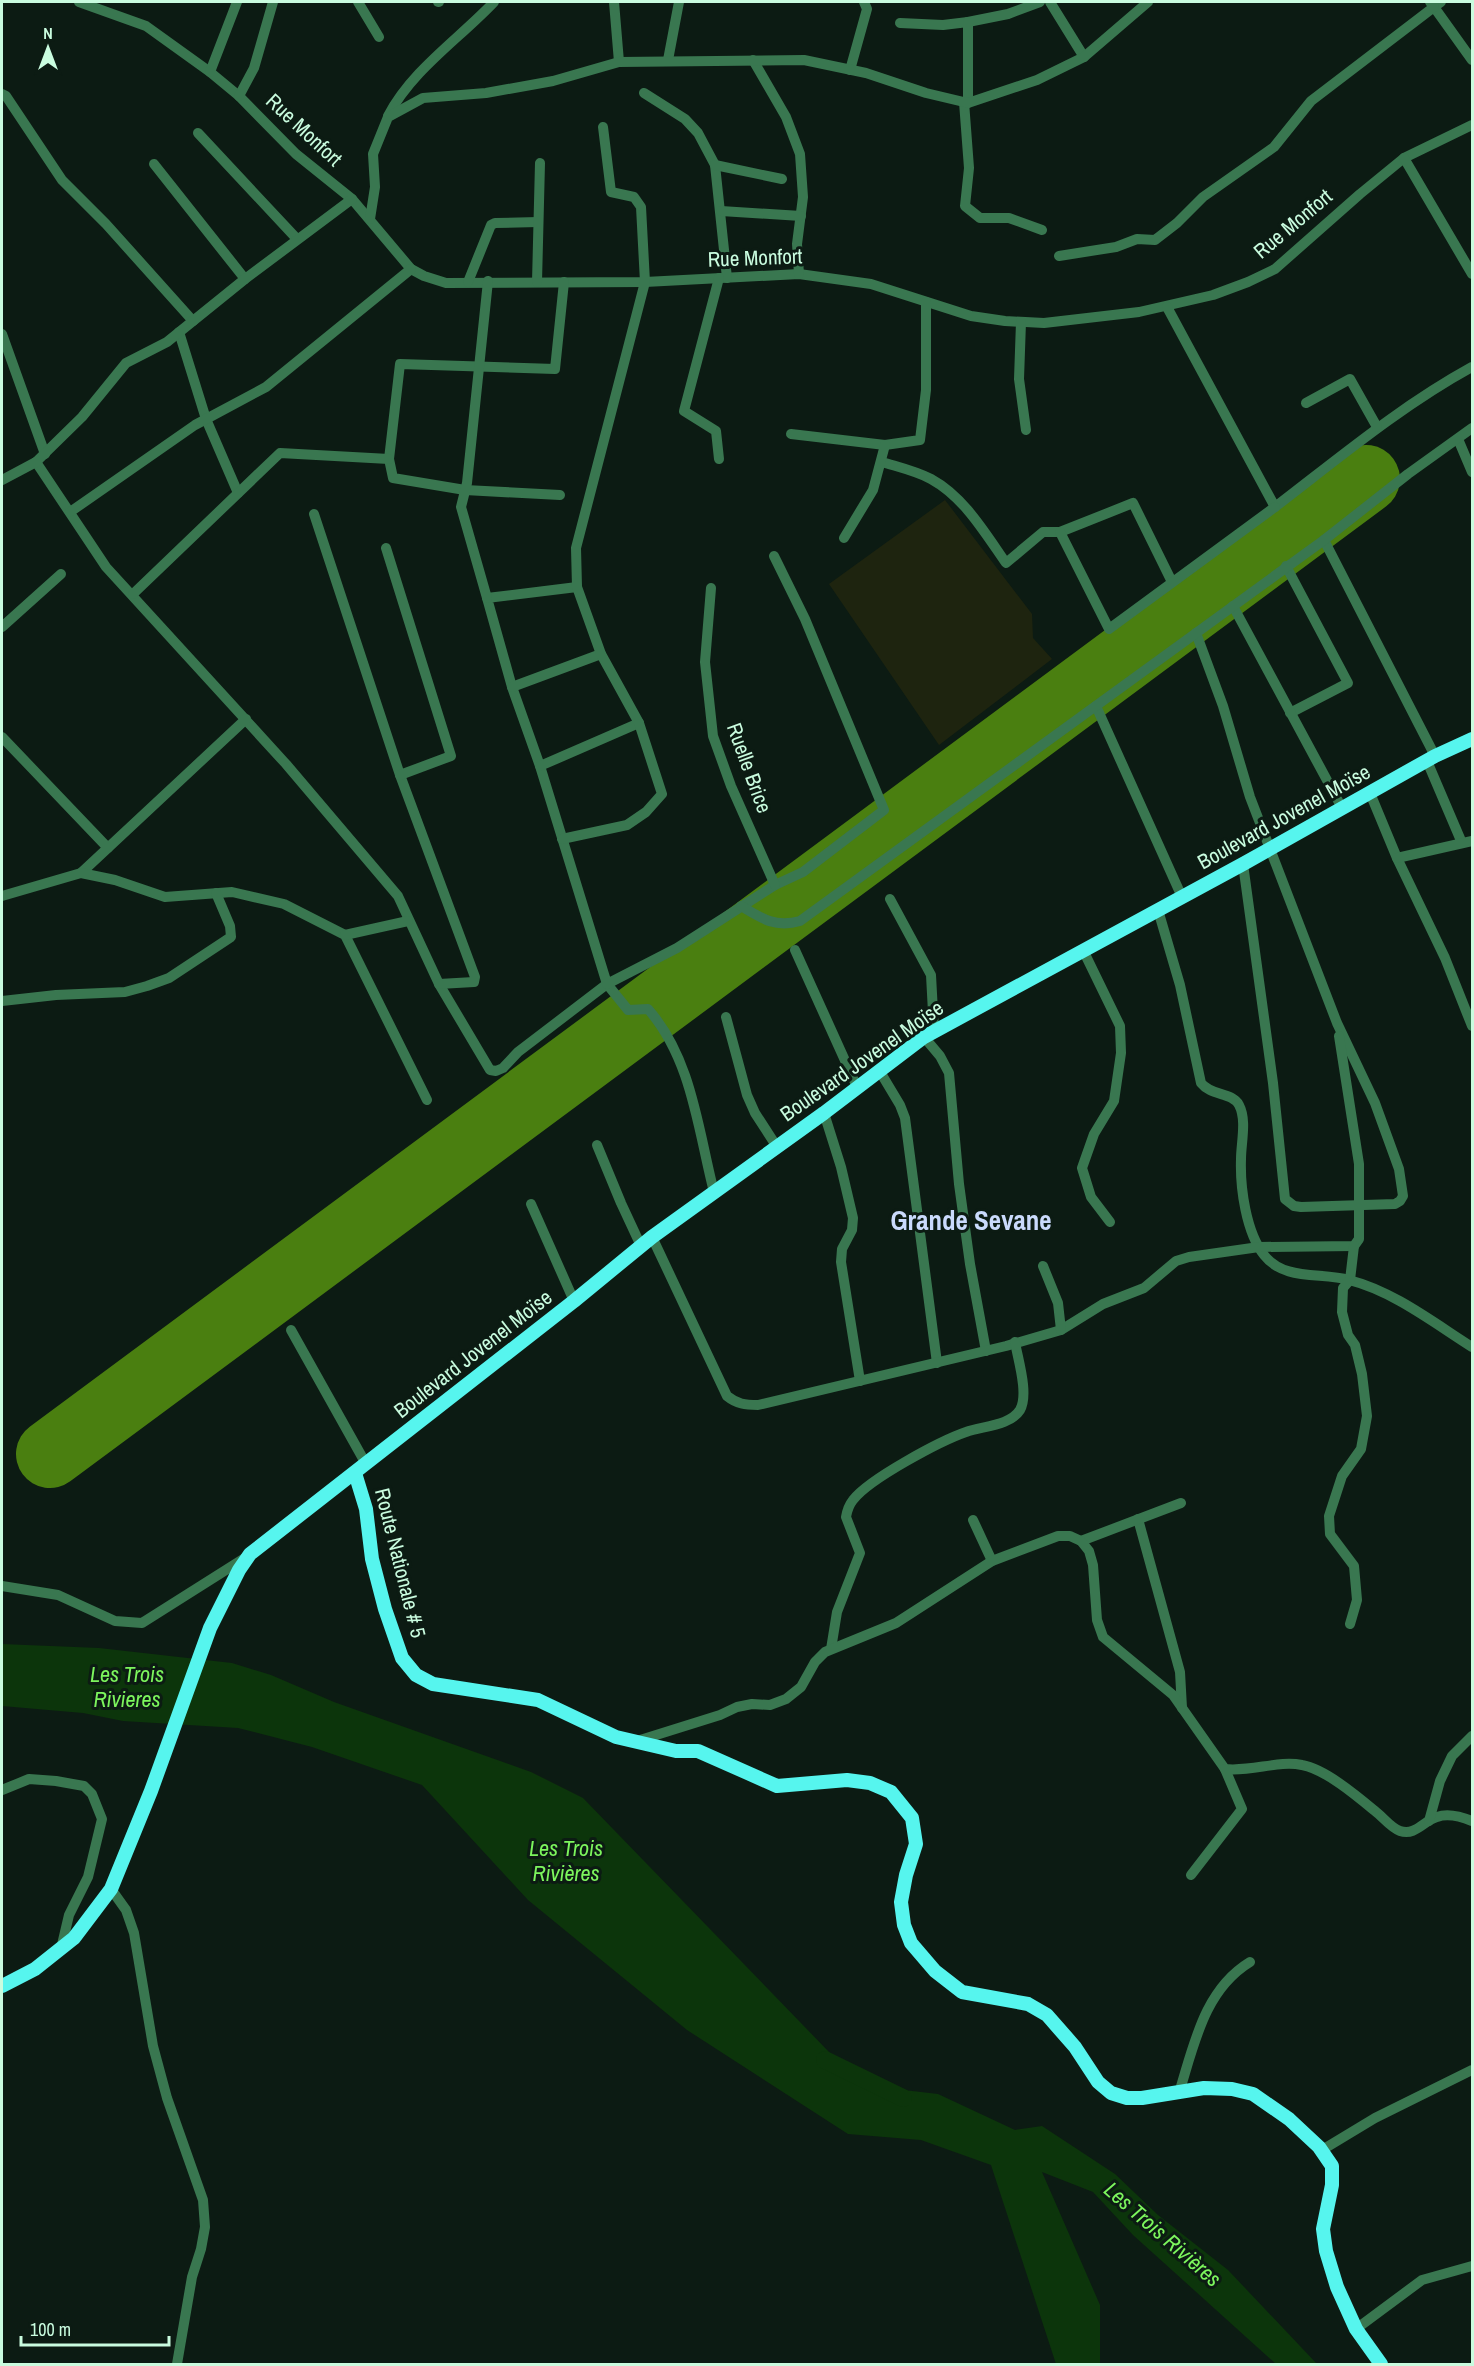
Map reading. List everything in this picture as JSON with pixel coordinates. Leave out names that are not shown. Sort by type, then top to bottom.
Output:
[{"type":"main road","name":"Boulevard Jovenel Moïse","points":[[250,1554],[361,1469],[646,1242],[929,1034],[1431,759],[1473,739]]},
{"type":"main road","name":"Route Nationale # 5","points":[[361,1469],[372,1559],[385,1609],[402,1658],[416,1675],[433,1684],[538,1700],[616,1737],[676,1751],[698,1751],[777,1786],[847,1780],[870,1783],[891,1792],[912,1818],[916,1844],[906,1875],[901,1902],[904,1925],[911,1943],[934,1971],[962,1992],[1028,2004],[1047,2015],[1075,2047],[1098,2082],[1111,2093],[1127,2098],[1142,2098],[1204,2088],[1232,2089],[1253,2094],[1289,2119],[1322,2150],[1332,2166],[1333,2176],[1323,2229],[1326,2251],[1337,2287],[1356,2329],[1381,2364]]},
{"type":"main road","points":[[2,1986],[35,1969],[74,1938],[111,1889],[151,1791],[210,1628],[250,1554]]},
{"type":"street","name":"Rue Monfort","points":[[80,2],[146,26],[210,72],[239,96],[296,154],[352,199],[411,268],[424,276],[446,283],[645,282],[799,274],[871,284],[971,316],[1022,322],[1075,320],[1167,307],[1213,295],[1275,269],[1351,201],[1404,158],[1473,125]]},
{"type":"street","points":[[210,72],[237,2]]},
{"type":"street","points":[[239,96],[254,68],[273,2]]},
{"type":"street","points":[[358,2],[379,37]]},
{"type":"street","points":[[370,219],[375,187],[373,154],[398,98],[412,81],[494,2]]},
{"type":"street","points":[[614,2],[618,62]]},
{"type":"street","points":[[669,60],[679,2]]},
{"type":"street","points":[[850,70],[867,9],[864,2]]},
{"type":"street","points":[[900,23],[943,25],[968,22],[1008,14],[1034,2]]},
{"type":"street","points":[[1050,2],[1084,57]]},
{"type":"street","points":[[388,117],[423,98],[486,93],[542,83],[618,62],[669,60],[804,60],[850,70],[926,93],[966,102],[1036,80],[1084,57],[1148,2]]},
{"type":"street","points":[[1059,256],[1116,247],[1137,239],[1155,240],[1178,224],[1203,197],[1274,147],[1311,101],[1435,3],[1473,60]]},
{"type":"street","points":[[968,22],[966,102],[969,168],[965,207],[980,218],[1009,218],[1042,230]]},
{"type":"street","points":[[753,60],[786,117],[800,154],[803,197],[797,244],[799,274]]},
{"type":"street","points":[[2,93],[27,125],[62,180],[106,224],[193,321]]},
{"type":"street","points":[[644,93],[685,119],[698,133],[715,165],[721,211],[723,278],[684,411],[716,431],[719,459]]},
{"type":"street","points":[[562,839],[627,825],[646,812],[662,794],[639,723],[601,654],[577,587],[576,548],[645,282],[641,207],[634,197],[611,192],[603,127]]},
{"type":"street","points":[[198,133],[297,239]]},
{"type":"street","points":[[1404,158],[1473,273]]},
{"type":"street","points":[[537,282],[540,163]]},
{"type":"street","points":[[154,164],[244,279]]},
{"type":"street","points":[[715,165],[782,180]]},
{"type":"street","points":[[2,480],[36,462],[45,454],[82,417],[126,363],[167,342],[244,279],[352,199]]},
{"type":"street","points":[[721,211],[801,216]]},
{"type":"street","points":[[468,282],[491,225],[538,222]]},
{"type":"street","points":[[70,512],[155,451],[206,419],[266,387],[411,268]]},
{"type":"street","points":[[488,281],[465,490],[461,507],[513,687],[540,766],[607,984],[628,1010],[648,1009],[659,1021],[676,1049],[684,1071],[714,1192]]},
{"type":"street","points":[[560,495],[465,490],[393,478],[389,459],[400,364],[555,369],[564,282]]},
{"type":"street","points":[[791,434],[885,445],[920,440],[926,390],[926,302]]},
{"type":"street","points":[[1167,307],[1275,507]]},
{"type":"street","points":[[1022,322],[1019,379],[1026,430]]},
{"type":"street","points":[[179,332],[206,419],[238,493]]},
{"type":"street","points":[[2,334],[45,454]]},
{"type":"street","points":[[1060,532],[1109,629],[1275,507],[1377,427],[1438,386],[1473,367]]},
{"type":"street","points":[[1306,403],[1350,379],[1377,427]]},
{"type":"street","points":[[741,906],[773,923],[788,925],[800,921],[1324,540],[1408,474],[1473,428]]},
{"type":"street","points":[[1458,439],[1473,472]]},
{"type":"street","points":[[844,538],[873,490],[885,445]]},
{"type":"street","points":[[133,594],[280,453],[389,459]]},
{"type":"street","points":[[36,462],[106,567],[246,720],[398,896],[439,984],[490,1070],[496,1071],[607,984],[677,948],[775,885],[803,872],[884,810],[805,619],[774,556]]},
{"type":"street","points":[[882,462],[930,478],[946,489],[966,508],[1006,563],[1043,532],[1060,532],[1133,503],[1172,582]]},
{"type":"street","points":[[314,514],[400,775],[475,977],[474,982],[439,984]]},
{"type":"street","points":[[1324,540],[1431,759],[1467,842],[1397,858]]},
{"type":"street","points":[[386,548],[451,756],[400,775]]},
{"type":"street","points":[[1286,566],[1348,683],[1290,713]]},
{"type":"street","points":[[2,627],[62,574]]},
{"type":"street","points":[[487,598],[577,587]]},
{"type":"street","name":"Ruelle Brice","points":[[711,588],[705,662],[713,736],[731,786],[775,885]]},
{"type":"street","points":[[1233,606],[1342,808]]},
{"type":"street","points":[[1196,633],[1223,706],[1250,797],[1337,1023],[1375,1103],[1399,1169],[1403,1196],[1395,1204],[1294,1206],[1288,1203],[1283,1194],[1273,1083],[1243,864]]},
{"type":"street","points":[[513,687],[601,654]]},
{"type":"street","points":[[1096,706],[1182,897]]},
{"type":"street","points":[[2,896],[81,873],[246,720]]},
{"type":"street","points":[[540,766],[639,723]]},
{"type":"street","points":[[2,737],[108,848]]},
{"type":"street","points":[[1370,793],[1397,858],[1445,958],[1473,1026]]},
{"type":"street","points":[[81,873],[116,880],[165,897],[232,892],[284,904],[345,936],[427,1100]]},
{"type":"street","points":[[2,1001],[56,995],[125,992],[169,978],[231,938],[230,926],[216,893]]},
{"type":"street","points":[[890,899],[931,975],[929,1034],[949,1073],[966,1230],[986,1351]]},
{"type":"street","points":[[1158,910],[1176,965],[1201,1083],[1206,1090],[1232,1099],[1240,1107],[1243,1127],[1240,1179],[1253,1235],[1265,1257],[1280,1268],[1297,1274],[1328,1275],[1371,1287],[1473,1347]]},
{"type":"street","points":[[345,936],[408,921]]},
{"type":"street","points":[[795,950],[857,1087]]},
{"type":"street","points":[[1083,950],[1120,1026],[1121,1053],[1114,1101],[1094,1134],[1082,1168],[1091,1197],[1110,1222]]},
{"type":"street","points":[[726,1017],[747,1095],[755,1113],[777,1147]]},
{"type":"street","points":[[1337,1023],[1355,1128],[1360,1206],[1359,1239],[1354,1246],[1350,1280],[1343,1288],[1342,1312],[1348,1335],[1355,1345],[1362,1374],[1367,1416],[1361,1449],[1342,1476],[1329,1516],[1330,1534],[1354,1566],[1357,1600],[1350,1624]]},
{"type":"street","points":[[879,1071],[900,1105],[904,1118],[937,1363]]},
{"type":"street","points":[[824,1113],[841,1167],[853,1218],[852,1230],[842,1249],[841,1262],[860,1381]]},
{"type":"street","points":[[597,1144],[621,1203],[646,1242],[722,1388],[735,1402],[758,1405],[986,1351],[1061,1330],[1103,1304],[1144,1288],[1176,1261],[1206,1253],[1259,1247],[1354,1246]]},
{"type":"street","points":[[531,1204],[574,1301]]},
{"type":"street","points":[[1043,1266],[1058,1303],[1061,1330]]},
{"type":"street","points":[[291,1330],[361,1469]]},
{"type":"street","points":[[831,1649],[837,1612],[859,1558],[858,1546],[846,1517],[852,1500],[866,1486],[884,1474],[948,1440],[966,1432],[1011,1419],[1020,1410],[1024,1397],[1015,1342]]},
{"type":"street","points":[[1081,1540],[1181,1503]]},
{"type":"street","points":[[1138,1519],[1180,1672],[1182,1708]]},
{"type":"street","points":[[973,1520],[992,1561]]},
{"type":"street","points":[[637,1741],[720,1715],[736,1707],[752,1704],[770,1705],[786,1699],[801,1687],[814,1662],[831,1649],[896,1623],[992,1561],[1058,1536],[1070,1536],[1081,1540],[1089,1551],[1093,1565],[1095,1609],[1104,1637],[1173,1695],[1225,1769],[1242,1809],[1191,1875]]},
{"type":"street","points":[[2,1586],[58,1596],[115,1621],[142,1623],[250,1554]]},
{"type":"street","points":[[1429,1821],[1440,1781],[1452,1756],[1473,1736]]},
{"type":"street","points":[[1225,1769],[1240,1771],[1278,1765],[1303,1765],[1315,1769],[1375,1811],[1397,1830],[1410,1832],[1416,1830],[1438,1816],[1451,1816],[1473,1821]]},
{"type":"street","points":[[2,1790],[29,1779],[84,1786],[92,1794],[102,1819],[88,1877],[69,1915],[61,1949]]},
{"type":"street","points":[[111,1889],[126,1910],[134,1933],[153,2046],[166,2098],[203,2200],[205,2227],[192,2277],[177,2364]]},
{"type":"street","points":[[1179,2093],[1199,2028],[1210,2002],[1226,1980],[1250,1962]]},
{"type":"street","points":[[1322,2150],[1375,2118],[1473,2070]]},
{"type":"street","points":[[1356,2329],[1422,2280],[1473,2266]]},
{"type":"shaded area","points":[[945,500],[1032,614],[1033,638],[1052,659],[939,745],[829,584]]},
{"type":"water","name":"Les Trois Rivières","points":[[2,1644],[99,1648],[232,1663],[271,1675],[334,1702],[531,1772],[583,1798],[861,2085],[938,2094],[1015,2130],[1042,2126],[1115,2174],[1158,2215],[1228,2270],[1317,2364],[1276,2364],[1133,2235],[1093,2192],[1042,2172],[1100,2305],[1100,2364],[1056,2364],[991,2165],[921,2140],[848,2134],[687,2030],[528,1900],[422,1785],[312,1747],[238,1728],[123,1721],[83,1713],[2,1706]]},
{"type":"waterway","name":"Les Trois Rivières","points":[[825,2060],[903,2098]]},
{"type":"runway","points":[[50,1454],[1366,479]]},
{"type":"district","name":"Grande Sevane","points":[[971,1221]]},
{"type":"water label","name":"Les Trois Rivieres","points":[[127,1686]]}]
